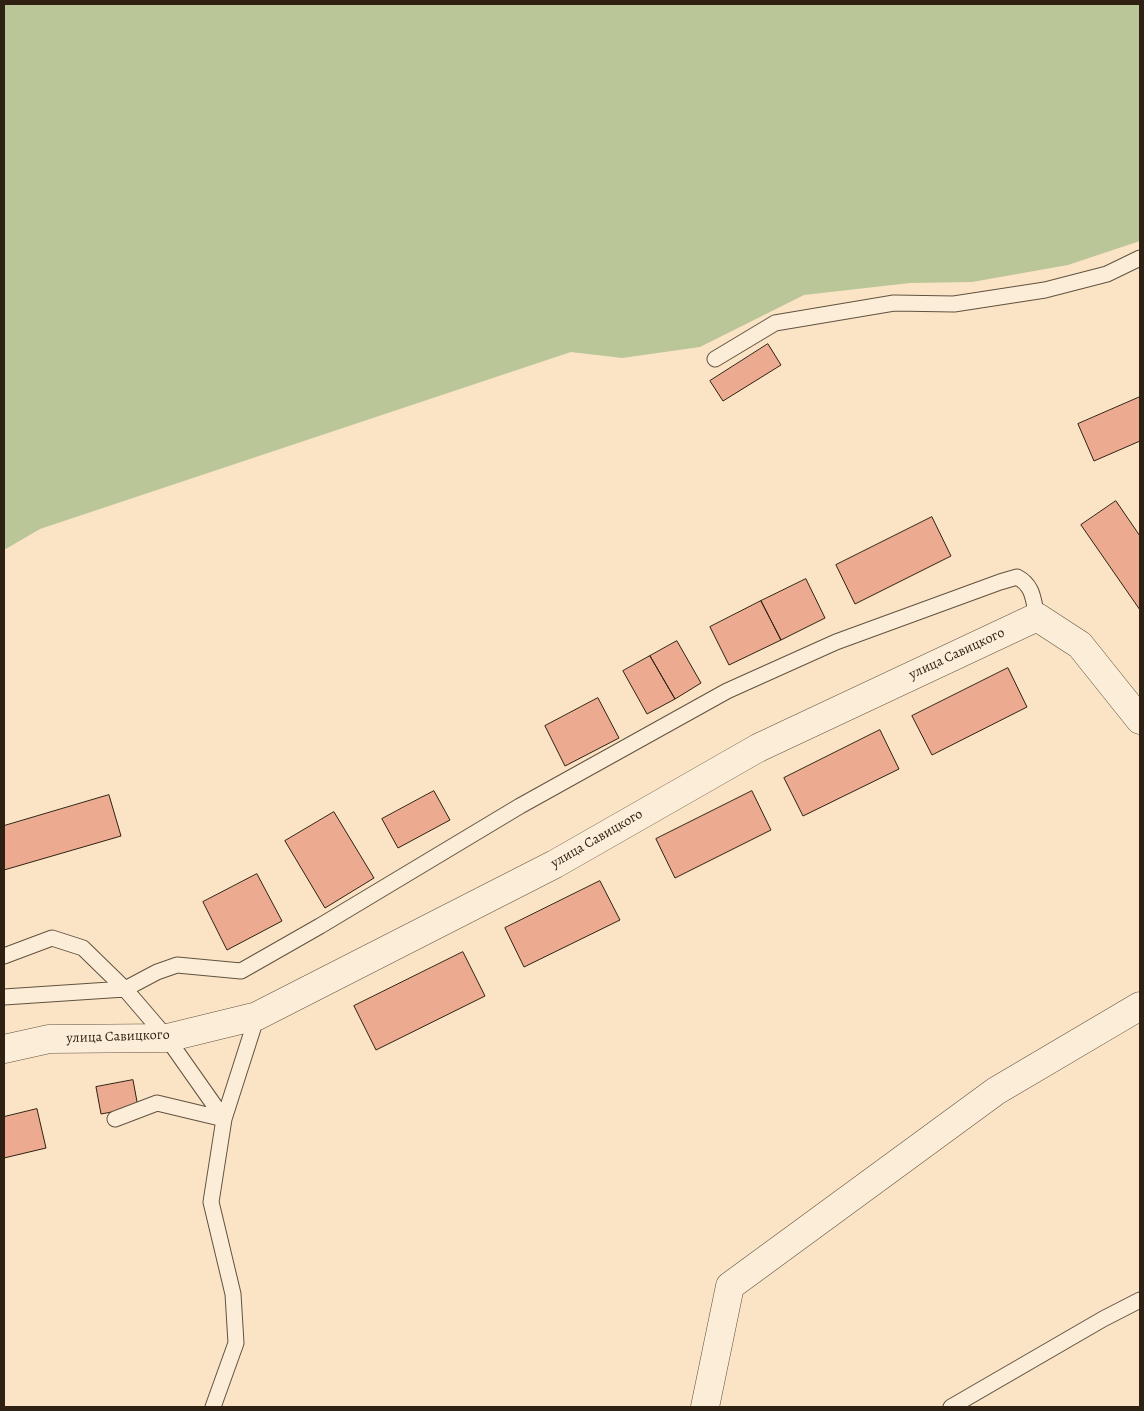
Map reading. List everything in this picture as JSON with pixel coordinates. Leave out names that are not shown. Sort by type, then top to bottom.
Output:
[{"type":"street","points":[[1037,617],[1080,644],[1140,720]]},
{"type":"street","name":"улица Савицкого","points":[[4,1049],[49,1039],[167,1038],[257,1016],[556,864],[758,748],[1037,617]]},
{"type":"street","points":[[705,1407],[730,1286],[996,1091],[1140,1006]]},
{"type":"lane","points":[[715,359],[775,323],[894,303],[954,304],[1045,290],[1107,274],[1140,258]]},
{"type":"lane","points":[[4,997],[125,990],[157,972],[177,965],[242,971],[520,806],[727,691],[836,642],[1017,577],[1025,582],[1032,594],[1037,617]]},
{"type":"lane","points":[[4,956],[52,938],[83,948],[125,990],[167,1038],[224,1119]]},
{"type":"lane","points":[[213,1407],[236,1343],[233,1294],[212,1202],[224,1119],[257,1016]]},
{"type":"lane","points":[[115,1119],[157,1103],[224,1119]]},
{"type":"lane","points":[[951,1407],[1140,1300]]},
{"type":"green space","points":[[4,4],[1140,4],[1140,241],[1068,265],[972,282],[910,283],[804,295],[700,347],[622,358],[571,352],[40,529],[4,550]]},
{"type":"building","points":[[768,344],[781,365],[723,401],[710,381]]},
{"type":"building","points":[[1140,397],[1140,441],[1094,461],[1078,424]]},
{"type":"building","points":[[1116,501],[1140,536],[1140,610],[1081,525]]},
{"type":"building","points":[[932,517],[951,556],[855,604],[836,565]]},
{"type":"building","points":[[806,579],[825,618],[781,640],[761,601]]},
{"type":"building","points":[[761,601],[781,640],[729,665],[710,627]]},
{"type":"building","points":[[677,641],[701,683],[675,699],[650,656]]},
{"type":"building","points":[[650,656],[675,699],[647,714],[623,671]]},
{"type":"building","points":[[1008,668],[1027,707],[932,755],[912,716]]},
{"type":"building","points":[[598,698],[619,738],[565,766],[545,726]]},
{"type":"building","points":[[880,730],[899,769],[803,816],[784,778]]},
{"type":"building","points":[[434,791],[450,820],[398,848],[382,819]]},
{"type":"building","points":[[752,791],[771,830],[675,878],[656,839]]},
{"type":"building","points":[[109,795],[121,836],[4,870],[4,826]]},
{"type":"building","points":[[334,812],[374,878],[325,908],[285,841]]},
{"type":"building","points":[[257,874],[282,921],[227,950],[203,902]]},
{"type":"building","points":[[600,881],[620,920],[524,967],[505,928]]},
{"type":"building","points":[[463,952],[485,996],[376,1050],[354,1006]]},
{"type":"building","points":[[133,1080],[138,1107],[101,1114],[96,1087]]},
{"type":"building","points":[[37,1109],[46,1148],[4,1158],[4,1117]]}]
